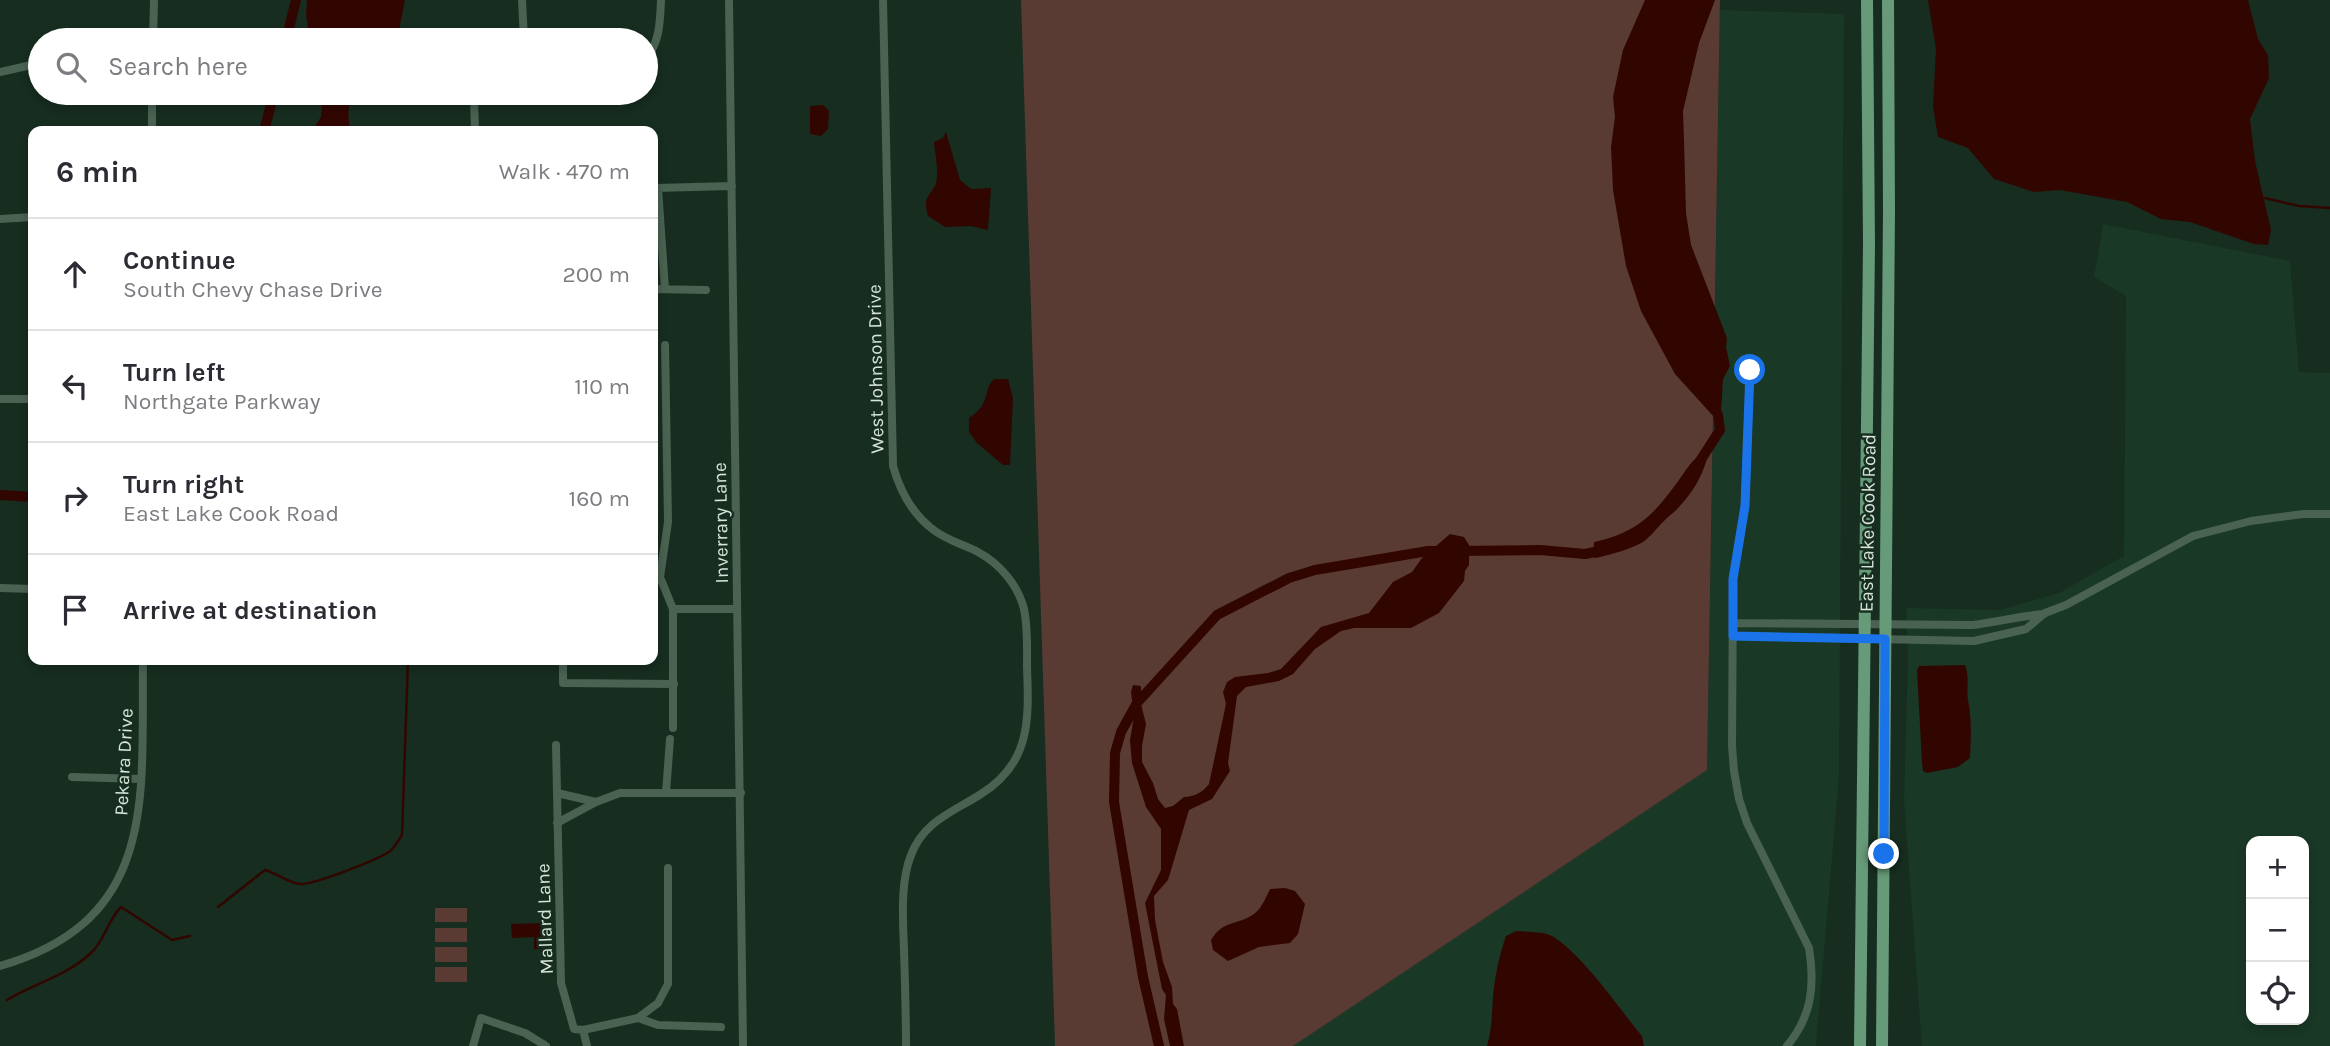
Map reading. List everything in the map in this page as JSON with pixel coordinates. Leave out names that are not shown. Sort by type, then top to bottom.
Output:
[{"type":"main road","name":"East Lake Cook Road","points":[[1860,1046],[1867,0]]},
{"type":"main road","name":"East Lake Cook Road","points":[[1882,1046],[1888,0]]},
{"type":"main road","points":[[1868,148],[1889,148]]},
{"type":"street","points":[[153,0],[153,28]]},
{"type":"street","points":[[522,0],[523,28]]},
{"type":"street","points":[[658,37],[661,0]]},
{"type":"street","name":"Inverrary Lane","points":[[729,0],[743,1046]]},
{"type":"street","name":"West Johnson Drive","points":[[883,0],[893,466],[910,507],[929,527],[941,536],[980,553],[1002,570],[1017,591],[1026,624],[1029,714],[1025,739],[1006,773],[981,794],[937,818],[910,857],[903,902],[906,1046]]},
{"type":"street","points":[[0,72],[28,66]]},
{"type":"street","points":[[152,105],[152,126]]},
{"type":"street","points":[[474,105],[475,126]]},
{"type":"street","points":[[658,188],[732,186]]},
{"type":"street","points":[[0,219],[28,217]]},
{"type":"street","points":[[658,218],[665,289]]},
{"type":"street","points":[[658,289],[706,290]]},
{"type":"street","points":[[665,345],[668,522],[660,578],[673,609],[673,728]]},
{"type":"street","points":[[1750,370],[1745,506],[1733,579],[1732,746],[1739,799],[1747,823],[1809,948],[1812,991],[1807,1013],[1787,1046]]},
{"type":"street","points":[[0,399],[28,399]]},
{"type":"street","points":[[1733,636],[1987,639],[2026,629],[2045,614],[2193,536],[2251,521],[2303,514],[2330,514]]},
{"type":"street","points":[[0,588],[28,589]]},
{"type":"street","points":[[673,609],[737,609]]},
{"type":"street","points":[[1733,623],[1973,625],[2000,622],[2021,615],[2045,614]]},
{"type":"street","name":"Pekara Drive","points":[[0,966],[47,950],[68,937],[101,906],[124,867],[134,839],[141,802],[143,665]]},
{"type":"street","points":[[563,665],[563,683],[674,684]]},
{"type":"street","points":[[666,793],[670,739]]},
{"type":"street","points":[[556,745],[557,822],[620,793],[741,793]]},
{"type":"street","points":[[72,777],[141,779]]},
{"type":"street","points":[[557,793],[596,802]]},
{"type":"street","name":"Mallard Lane","points":[[557,822],[561,983],[574,1029],[583,1030],[587,1046]]},
{"type":"street","points":[[583,1030],[638,1018],[658,1003],[668,984],[668,868]]},
{"type":"street","points":[[472,1046],[481,1018],[525,1033],[546,1046]]},
{"type":"street","points":[[638,1018],[658,1025],[722,1027]]},
{"type":"shaded area","points":[[307,0],[405,0],[399,28],[308,28]]},
{"type":"shaded area","points":[[1021,0],[1720,0],[1707,770],[1293,1046],[1055,1046]]},
{"type":"shaded area","points":[[1645,0],[1715,0],[1699,43],[1683,111],[1686,213],[1691,245],[1727,338],[1730,366],[1723,379],[1721,413],[1714,417],[1675,374],[1641,311],[1626,266],[1613,190],[1613,97],[1623,50]]},
{"type":"shaded area","points":[[1928,0],[2248,0],[2258,39],[2268,55],[2269,78],[2250,119],[2255,161],[2271,230],[2268,245],[2254,244],[2190,222],[2161,219],[2127,202],[2060,190],[2034,192],[1994,179],[1968,148],[1938,137],[1933,107],[1936,49]]},
{"type":"shaded area","points":[[1720,10],[1844,14],[1839,776],[1816,1046],[1293,1046],[1707,770]]},
{"type":"shaded area","points":[[322,105],[350,105],[350,126],[315,126],[321,117]]},
{"type":"shaded area","points":[[823,105],[829,111],[828,129],[821,136],[810,134],[810,106]]},
{"type":"shaded area","points":[[946,132],[960,180],[971,189],[991,188],[988,230],[970,226],[945,227],[928,216],[926,202],[937,178],[934,142],[943,138]]},
{"type":"shaded area","points":[[2103,224],[2290,261],[2299,372],[2330,373],[2330,1046],[1922,1046],[1904,802],[1908,654],[1906,608],[2000,610],[2059,593],[2124,556],[2126,296],[2094,277]]},
{"type":"shaded area","points":[[994,379],[1008,379],[1013,398],[1010,465],[1003,465],[977,443],[969,432],[969,418],[981,407]]},
{"type":"shaded area","points":[[1705,452],[1708,454],[1706,461],[1693,489],[1649,537],[1626,550],[1593,557],[1594,542],[1621,534],[1641,522],[1659,506],[1692,462]]},
{"type":"shaded area","points":[[1450,534],[1464,537],[1469,545],[1469,565],[1464,581],[1439,613],[1411,628],[1354,628],[1341,631],[1315,649],[1293,674],[1279,681],[1246,687],[1237,696],[1228,763],[1230,771],[1212,799],[1189,810],[1168,880],[1154,896],[1155,920],[1163,962],[1172,987],[1173,1004],[1177,1009],[1184,1046],[1170,1046],[1164,1019],[1166,995],[1162,989],[1145,903],[1161,870],[1161,829],[1146,807],[1132,763],[1130,740],[1134,716],[1131,692],[1133,685],[1141,686],[1141,704],[1146,724],[1142,762],[1158,799],[1165,808],[1173,806],[1184,797],[1201,792],[1209,784],[1226,704],[1223,692],[1227,682],[1235,677],[1281,669],[1321,627],[1369,613],[1393,582],[1412,572],[1422,558]]},
{"type":"shaded area","points":[[1965,665],[1971,722],[1970,758],[1958,767],[1927,773],[1923,771],[1922,763],[1917,670],[1919,666]]},
{"type":"shaded area","points":[[1285,888],[1295,891],[1305,904],[1298,934],[1290,943],[1259,947],[1228,961],[1213,950],[1211,940],[1216,933],[1254,914],[1262,906],[1270,889]]},
{"type":"shaded area","points":[[435,908],[467,908],[467,922],[435,922]]},
{"type":"shaded area","points":[[543,923],[543,949],[534,949],[534,937],[512,938],[511,924]]},
{"type":"shaded area","points":[[435,928],[467,928],[467,942],[435,942]]},
{"type":"shaded area","points":[[1516,931],[1546,934],[1566,946],[1642,1036],[1644,1046],[1487,1046],[1499,958],[1506,936]]},
{"type":"shaded area","points":[[435,947],[467,947],[467,962],[435,962]]},
{"type":"shaded area","points":[[435,967],[467,967],[467,982],[435,982]]},
{"type":"waterway","points":[[289,28],[296,0]]},
{"type":"waterway","points":[[265,126],[271,105]]},
{"type":"waterway","points":[[2265,198],[2299,206],[2330,208]]},
{"type":"waterway","points":[[1700,461],[1720,430],[1718,415]]},
{"type":"waterway","points":[[0,495],[28,497]]},
{"type":"waterway","points":[[1456,551],[1540,550],[1585,554],[1604,550]]},
{"type":"waterway","points":[[1159,1046],[1143,977],[1114,802],[1115,753],[1121,732],[1137,703],[1217,615],[1289,578],[1315,570],[1441,551]]},
{"type":"waterway","points":[[218,907],[265,870],[291,882],[307,883],[359,866],[394,847],[402,835],[408,665]]},
{"type":"waterway","points":[[7,1000],[62,973],[92,952],[121,907],[172,940],[190,936]]},
{"type":"route","points":[[1750,370],[1745,506],[1733,579],[1733,636],[1885,639],[1884,854]]}]
